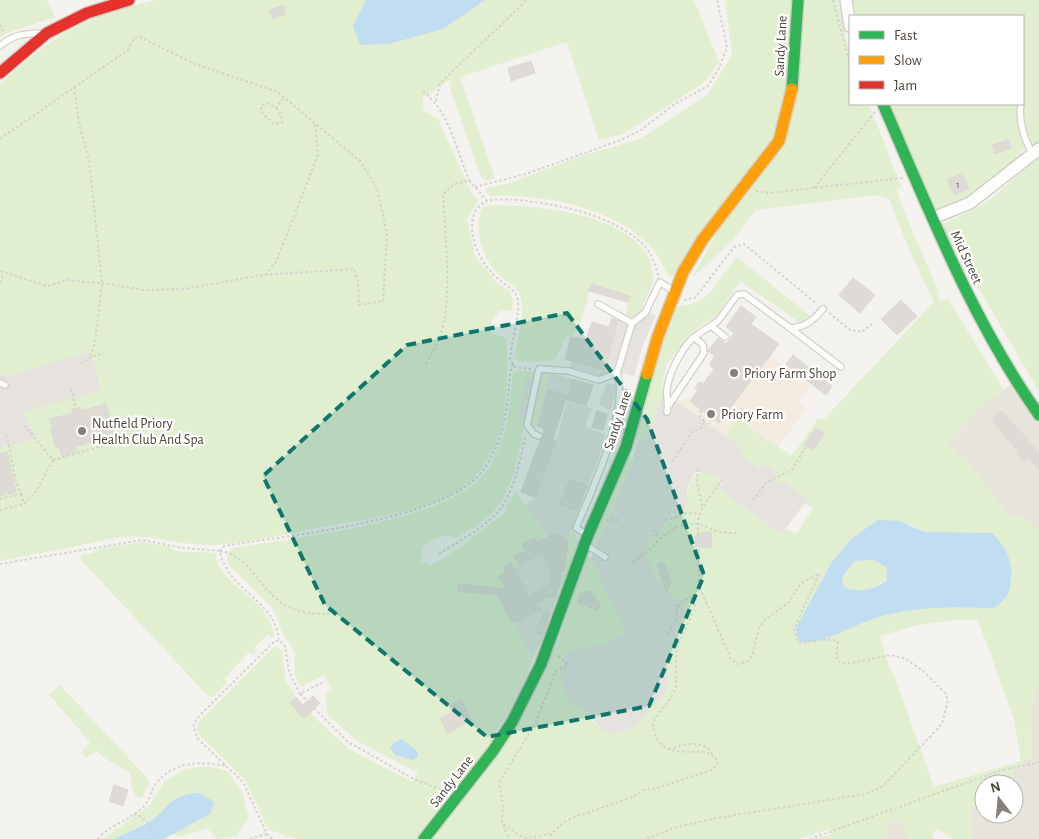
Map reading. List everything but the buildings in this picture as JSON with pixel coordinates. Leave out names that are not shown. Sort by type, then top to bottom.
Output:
[{"type":"street","points":[[0,73],[47,33],[87,13],[129,0]]},
{"type":"street","name":"Sandy Lane","points":[[424,839],[488,758],[512,722],[547,649],[587,540],[626,447],[658,336],[683,272],[703,239],[779,141],[786,124],[792,88],[798,0]]},
{"type":"street","points":[[846,0],[849,20]]},
{"type":"street","name":"Mid Street","points":[[879,108],[933,218],[958,276],[1006,366],[1039,415]]},
{"type":"street","points":[[933,218],[970,203],[1036,151]]},
{"type":"lane","points":[[0,46],[7,40],[21,34],[47,33]]},
{"type":"lane","points":[[1021,105],[1020,114],[1024,138],[1036,151]]},
{"type":"lane","points":[[605,558],[576,528],[614,423],[621,391],[617,373],[632,323],[644,314],[660,282],[675,292]]},
{"type":"lane","points":[[669,405],[667,389],[672,373],[689,342],[718,321],[737,295],[744,294],[841,367]]},
{"type":"lane","points":[[598,304],[632,323]]},
{"type":"lane","points":[[790,328],[803,327],[811,322],[823,309]]},
{"type":"lane","points":[[710,326],[725,337]]},
{"type":"lane","points":[[667,412],[669,405],[704,353],[704,345],[694,337]]},
{"type":"lane","points":[[539,436],[534,434],[526,425],[539,369],[569,371],[599,380],[617,373]]},
{"type":"path","points":[[436,101],[440,83],[527,0]]},
{"type":"path","points":[[475,188],[526,174],[621,140],[641,130],[673,105],[708,86],[727,47],[717,0]]},
{"type":"path","points":[[834,0],[849,61]]},
{"type":"path","points":[[0,25],[7,40]]},
{"type":"path","points":[[0,139],[128,50],[134,38],[140,37],[195,64],[278,92],[360,161],[377,188],[387,234],[383,301],[359,305],[358,280],[354,269],[265,275],[185,289],[143,290],[102,283],[67,280],[47,286],[0,271]]},
{"type":"path","points":[[74,87],[79,123],[89,160],[102,283],[95,342],[91,356]]},
{"type":"path","points":[[423,91],[436,101],[448,124],[469,180],[487,201]]},
{"type":"path","points":[[276,108],[284,97]]},
{"type":"path","points":[[268,104],[276,108],[281,114],[282,122],[274,124],[261,112],[262,105],[268,104]]},
{"type":"path","points":[[814,188],[879,108]]},
{"type":"path","points":[[265,275],[276,262],[318,155],[315,123]]},
{"type":"path","points":[[742,189],[768,193],[903,178]]},
{"type":"path","points":[[426,364],[439,339],[444,322],[446,244],[443,194],[454,184],[469,180]]},
{"type":"path","points":[[539,369],[515,367],[510,360],[518,300],[513,290],[495,277],[482,260],[472,224],[474,214],[480,205],[487,201],[550,205],[591,214],[639,240],[652,254],[660,282]]},
{"type":"path","points":[[675,292],[682,300],[695,298],[734,247],[744,244],[850,330],[862,332],[873,323]]},
{"type":"path","points":[[0,283],[4,272]]},
{"type":"path","points":[[81,364],[91,356],[104,353]]},
{"type":"path","points":[[220,551],[224,546],[384,518],[440,501],[461,491],[484,469],[496,447],[506,413],[513,364]]},
{"type":"path","points":[[71,389],[76,409]]},
{"type":"path","points":[[672,462],[693,431],[700,429],[705,421],[700,417],[701,409]]},
{"type":"path","points":[[24,425],[53,460]]},
{"type":"path","points":[[439,554],[484,523],[504,505],[522,452],[526,425]]},
{"type":"path","points":[[7,436],[16,482],[24,504]]},
{"type":"path","points":[[0,510],[24,504],[34,493],[53,460],[112,444]]},
{"type":"path","points":[[753,500],[767,482],[792,470],[807,446]]},
{"type":"path","points":[[698,469],[697,480],[702,506]]},
{"type":"path","points":[[698,535],[696,524],[698,514],[702,506],[712,498],[722,478]]},
{"type":"path","points":[[0,499],[21,494]]},
{"type":"path","points":[[665,520],[682,515],[698,514]]},
{"type":"path","points":[[596,518],[621,520]]},
{"type":"path","points":[[633,562],[643,556],[661,537],[682,526],[696,524],[714,530],[739,533]]},
{"type":"path","points":[[653,530],[661,537]]},
{"type":"path","points":[[0,564],[142,540],[184,548],[232,552],[240,558],[256,579],[286,606],[305,612],[340,614]]},
{"type":"path","points":[[699,547],[698,594],[677,649],[674,692],[653,722],[657,740],[669,750],[680,752],[701,751],[712,754]]},
{"type":"path","points":[[220,551],[225,569],[267,610],[276,623],[279,640],[285,646],[289,672],[300,694],[348,742],[412,778],[457,798]]},
{"type":"path","points":[[648,839],[673,828],[717,818],[866,794],[883,786],[942,724],[948,700],[945,693],[922,670],[904,658],[890,655],[847,664],[840,662],[836,657],[838,642],[832,639],[799,643],[794,628],[819,574],[801,582],[790,602],[764,620],[759,628],[752,656],[743,664],[738,664],[731,659],[699,586]]},
{"type":"path","points":[[668,634],[676,620],[677,607],[681,602],[698,594]]},
{"type":"path","points":[[272,839],[267,834],[243,782],[198,739],[193,727],[197,718],[274,642],[279,640]]},
{"type":"path","points":[[509,839],[502,823],[503,805],[499,782],[535,724],[556,671],[568,665],[554,652],[547,649]]},
{"type":"path","points":[[300,694],[325,681]]},
{"type":"path","points":[[502,823],[524,838],[551,834],[563,822],[572,818],[633,797],[644,790],[657,788],[712,770],[718,764],[716,758],[706,746],[697,744],[681,745],[669,750]]},
{"type":"path","points":[[810,839],[1002,770],[1039,762]]},
{"type":"path","points":[[98,839],[112,826],[143,808],[155,785],[165,773],[179,766],[212,764],[226,766]]},
{"type":"path","points":[[134,814],[143,816],[147,820],[156,839]]},
{"type":"path","points":[[250,839],[267,834]]},
{"type":"path","points":[[551,834],[552,839]]},
{"type":"highlighted area","points":[[567,313],[647,419],[704,575],[649,706],[487,737],[325,605],[263,476],[407,345]]},
{"type":"shaded area","points":[[642,308],[656,316],[643,345],[634,376],[611,371],[601,376],[569,367],[572,361],[604,370],[618,320],[626,313],[633,318]]},
{"type":"shaded area","points":[[752,325],[779,344],[770,356],[784,366],[793,355],[832,386],[826,395],[811,384],[798,403],[806,409],[778,447],[783,451],[739,446],[677,401],[682,402],[685,398],[690,401],[698,390],[695,388],[699,382],[703,384],[714,369],[709,365],[717,353],[726,360]]},
{"type":"shaded area","points":[[89,352],[96,369],[100,391],[24,412],[27,423],[36,435],[28,441],[0,448],[0,375],[14,375]]},
{"type":"shaded area","points":[[535,371],[545,372],[531,419],[518,417],[526,378],[533,377]]},
{"type":"shaded area","points":[[550,373],[573,379],[567,395],[545,387]]},
{"type":"shaded area","points":[[607,383],[615,385],[616,389],[611,410],[599,405]]},
{"type":"shaded area","points":[[1016,383],[1039,415],[1039,530],[1021,515],[1011,519],[969,464],[947,443],[984,404],[1003,389]]},
{"type":"shaded area","name":"Priory Farm","points":[[664,392],[739,446],[742,455],[760,469],[764,464],[773,468],[779,485],[783,481],[808,499],[781,535],[718,488],[722,483],[719,478],[698,472],[694,474],[687,489],[688,502],[685,509],[673,514],[643,550],[663,591],[685,604],[680,625],[668,652],[668,683],[664,694],[634,728],[613,734],[604,732],[585,710],[574,704],[565,694],[561,677],[565,653],[611,642],[624,633],[621,620],[604,589],[599,571],[591,559],[633,462],[637,440],[644,441],[647,437]]},
{"type":"shaded area","points":[[567,402],[591,408],[585,427],[605,434],[601,452],[567,541],[558,533],[548,538],[525,505],[535,497],[556,441]]},
{"type":"shaded area","points":[[558,533],[568,544],[563,579],[544,636],[533,658],[495,590],[499,588],[499,576],[522,544],[535,538],[539,545],[543,538]]},
{"type":"shaded area","points":[[1039,685],[1039,839],[971,839],[971,806],[974,806],[974,824],[1024,824],[1024,774],[1013,774],[1014,770],[1026,760],[1032,759],[1031,718],[1034,696]]},
{"type":"shaded area","points":[[900,819],[908,839],[885,839],[889,822]]},
{"type":"green space","points":[[0,0],[47,0],[55,17],[4,34],[0,38]]},
{"type":"green space","points":[[155,0],[694,0],[719,62],[704,83],[623,134],[599,140],[567,42],[460,77],[495,178],[486,181],[481,177],[451,91],[450,80],[422,98],[424,111],[438,119],[471,192],[479,200],[467,218],[475,256],[497,283],[510,291],[513,301],[512,310],[500,311],[491,321],[491,333],[506,338],[507,378],[503,419],[489,457],[478,474],[462,488],[449,496],[417,508],[245,542],[204,545],[146,537],[123,537],[0,561],[0,85],[37,53],[71,30],[108,14]]},
{"type":"green space","points":[[725,0],[793,0],[787,90],[776,136],[674,276],[669,277],[651,247],[636,233],[618,222],[576,206],[532,197],[490,196],[484,189],[513,182],[575,158],[640,139],[708,94],[732,55]]},
{"type":"green space","points":[[805,0],[838,0],[849,51],[849,105],[869,105],[901,186],[897,191],[902,206],[938,291],[940,302],[948,299],[1003,389],[984,404],[947,443],[969,464],[1011,519],[1020,514],[1039,530],[1039,685],[1032,712],[1032,760],[1026,760],[1024,767],[1014,770],[1013,774],[978,774],[1021,761],[1014,719],[978,620],[955,620],[918,625],[880,636],[890,670],[892,670],[934,787],[974,775],[974,806],[971,806],[971,839],[953,839],[939,830],[932,832],[934,839],[908,839],[900,819],[889,822],[885,839],[818,839],[831,834],[829,829],[799,839],[295,839],[268,829],[245,780],[201,737],[196,729],[198,723],[275,646],[282,651],[286,681],[296,697],[314,717],[349,749],[412,782],[418,773],[357,741],[328,715],[325,695],[332,689],[324,675],[301,687],[294,674],[295,656],[291,645],[283,635],[274,610],[228,564],[227,557],[232,548],[331,533],[408,515],[442,502],[470,487],[488,469],[500,445],[507,422],[513,371],[535,371],[518,417],[525,418],[516,467],[507,491],[494,511],[476,526],[456,538],[443,536],[423,547],[421,561],[430,566],[451,554],[507,511],[505,508],[516,492],[546,537],[543,538],[545,542],[539,545],[534,538],[523,544],[526,551],[515,557],[519,565],[499,576],[504,586],[495,590],[533,658],[528,673],[493,739],[555,649],[587,554],[591,559],[593,555],[641,638],[565,659],[561,677],[574,704],[585,710],[593,722],[613,734],[634,728],[668,667],[668,652],[680,625],[674,605],[635,559],[657,532],[688,502],[690,485],[697,474],[708,472],[715,476],[722,483],[719,489],[781,535],[785,529],[797,533],[813,508],[805,503],[808,499],[779,485],[742,455],[739,446],[725,436],[737,418],[764,437],[763,439],[766,442],[768,440],[792,456],[818,419],[824,419],[934,302],[913,259],[889,199],[877,195],[756,210],[733,240],[692,278],[722,224],[750,191],[770,160]],"holes":[[[878,520],[912,525],[925,532],[947,534],[992,608],[946,608],[899,612],[869,620],[827,638],[800,641],[798,624],[804,613]]]},
{"type":"green space","points":[[850,0],[1039,0],[1039,142],[1020,152],[1022,157],[975,196],[937,210],[887,105],[1024,105],[1024,15],[852,15]],"holes":[[[962,174],[969,189],[954,195],[947,180]]]},
{"type":"green space","points":[[1039,157],[1039,392],[942,225],[986,203]]},
{"type":"green space","points":[[490,205],[551,209],[573,213],[614,227],[631,238],[649,257],[654,280],[642,308],[633,318],[626,313],[629,295],[591,284],[581,322],[571,337],[567,334],[557,357],[552,361],[519,362],[515,356],[522,320],[520,295],[493,268],[484,252],[479,234],[479,216],[482,208]]},
{"type":"green space","points":[[737,257],[810,316],[805,321],[799,322],[740,281],[717,315],[691,333],[667,364],[662,386],[664,392],[647,437],[644,441],[637,440],[635,432],[675,307],[697,302],[705,297]]},
{"type":"green space","points":[[545,372],[550,373],[545,387],[548,389],[534,432],[530,424]]},
{"type":"green space","points":[[633,457],[633,462],[597,548],[592,540],[628,458]]},
{"type":"green space","points":[[571,531],[576,535],[580,544],[560,594],[567,541]]},
{"type":"green space","points":[[142,542],[170,547],[175,551],[215,553],[220,568],[259,607],[271,624],[273,638],[268,635],[254,648],[257,651],[253,655],[249,652],[224,679],[227,682],[213,697],[208,696],[82,561],[81,555],[93,553],[97,549]]},
{"type":"green space","points":[[874,560],[886,567],[887,579],[883,583],[861,590],[844,587],[842,577],[855,561]]},
{"type":"green space","points":[[60,685],[150,781],[142,798],[136,796],[132,788],[130,774],[126,771],[96,751],[86,758],[82,752],[90,742],[49,695]]},
{"type":"green space","points":[[209,766],[227,771],[242,792],[249,818],[236,836],[217,839],[207,828],[181,837],[173,834],[210,814],[154,818],[115,839],[102,839],[148,807],[165,781],[185,769]]},
{"type":"water","points":[[366,0],[485,0],[443,29],[389,44],[360,45],[353,26]]},
{"type":"water","points":[[878,520],[899,521],[925,532],[992,533],[1004,547],[1008,557],[1011,574],[1009,591],[1000,604],[992,608],[946,608],[899,612],[870,620],[818,641],[800,642],[796,630],[798,624],[832,562],[851,539]],"holes":[[[874,560],[886,567],[887,580],[878,586],[867,590],[855,590],[844,587],[842,577],[855,561]]]},
{"type":"water","points":[[402,739],[418,752],[418,757],[413,760],[395,755],[390,748],[395,742]]},
{"type":"water","points":[[200,793],[214,802],[210,814],[164,839],[115,839],[155,818],[181,796]]},
{"type":"traffic: fast","points":[[792,89],[798,0]]},
{"type":"traffic: fast","points":[[883,105],[935,224],[972,303],[1015,379],[1039,415]]},
{"type":"traffic: fast","points":[[424,839],[493,751],[512,722],[541,664],[588,535],[626,447],[647,374]]},
{"type":"traffic: slow","points":[[647,374],[658,336],[683,272],[703,239],[779,141],[792,89]]},
{"type":"traffic: jam","points":[[0,73],[47,33],[87,13],[129,0]]},
{"type":"place","name":"Priory Farm Shop","points":[[734,373]]},
{"type":"place","name":"Priory Farm","points":[[711,414]]},
{"type":"place","name":"Nutfield Priory Health Club And Spa","points":[[82,431]]}]
